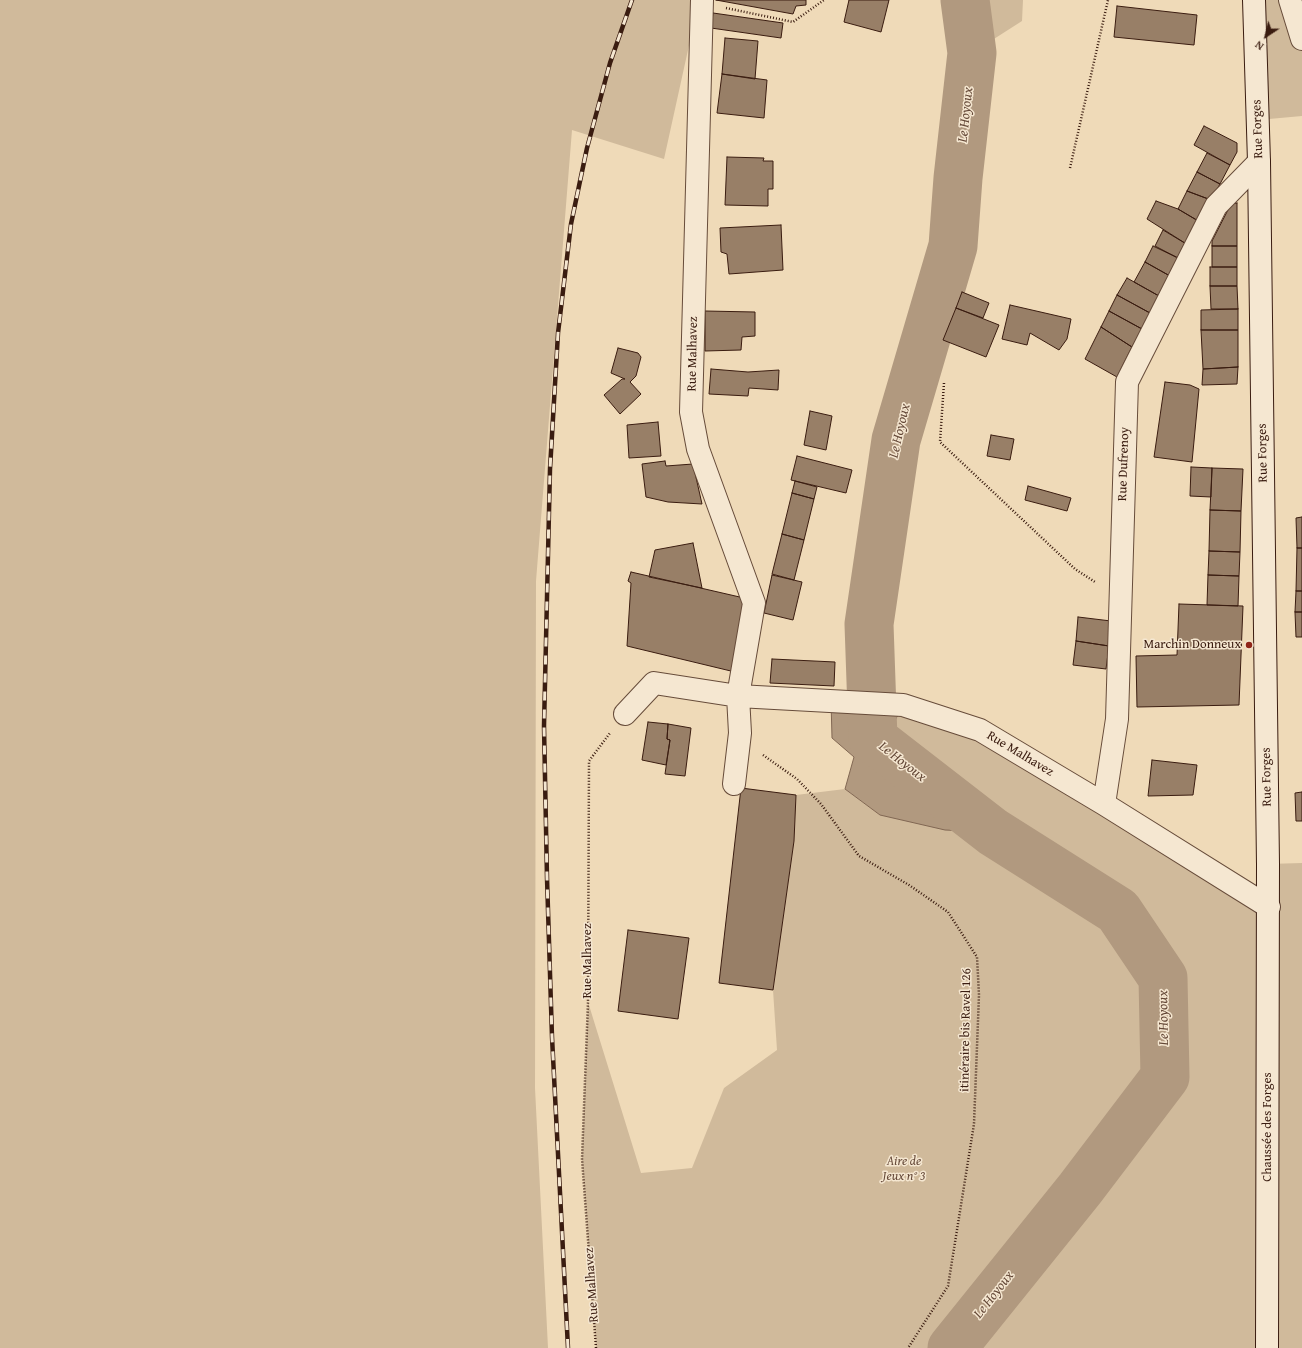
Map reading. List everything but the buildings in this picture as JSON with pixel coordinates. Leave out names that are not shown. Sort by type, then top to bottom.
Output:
[{"type":"street","name":"Rue Forges","points":[[1254,0],[1259,162],[1268,907]]},
{"type":"street","points":[[1290,0],[1302,39]]},
{"type":"street","name":"Rue Malhavez","points":[[702,1],[691,412],[698,448],[754,604],[738,696],[740,733],[734,784]]},
{"type":"street","name":"Rue Dufrenoy","points":[[1104,804],[1117,719],[1127,382],[1216,206],[1259,162]]},
{"type":"street","name":"Rue Malhavez","points":[[625,714],[654,683],[738,696],[903,705],[980,730],[1104,804],[1268,907]]},
{"type":"street","name":"Chaussée des Forges","points":[[1267,1348],[1268,907]]},
{"type":"path","points":[[702,1],[793,22],[824,0]]},
{"type":"path","points":[[1070,168],[1108,0]]},
{"type":"path","points":[[944,383],[940,442],[1075,568],[1120,600]]},
{"type":"path","name":"Rue Malhavez","points":[[596,1348],[582,1159],[588,1002],[588,761],[625,714]]},
{"type":"path","name":"itinéraire bis Ravel 126","points":[[740,733],[758,751],[797,780],[821,804],[859,856],[909,885],[948,912],[977,957],[979,995],[974,1124],[948,1286],[908,1348]]},
{"type":"green space","points":[[0,0],[699,0],[664,159],[572,130],[536,581],[535,1088],[548,1348],[0,1348]]},
{"type":"green space","points":[[965,0],[1023,0],[1022,21],[972,53]]},
{"type":"green space","points":[[1254,0],[1302,0],[1302,116],[1258,120]]},
{"type":"green space","name":"Aire de Jeux n° 3","points":[[903,705],[980,730],[1268,907],[1268,864],[1302,863],[1302,1348],[596,1348],[582,1159],[588,1002],[641,1173],[692,1168],[724,1088],[777,1050],[773,990],[794,841],[796,795],[845,789],[880,815],[975,792],[885,738]]},
{"type":"water","points":[[831,700],[903,705],[886,738],[975,792],[993,832],[945,830],[880,815],[845,789],[854,757],[832,738]]},
{"type":"waterway","name":"Le Hoyoux","points":[[952,1348],[1080,1189],[1165,1077],[1163,978],[1118,911],[993,832],[873,739],[869,624],[896,440],[953,246],[958,178],[972,53],[965,0]]},
{"type":"railway","points":[[568,1348],[552,1037],[547,878],[544,726],[550,469],[558,333],[571,224],[587,148],[610,63],[632,0]]},
{"type":"place","name":"Marchin Donneux","points":[[1249,645]]}]
